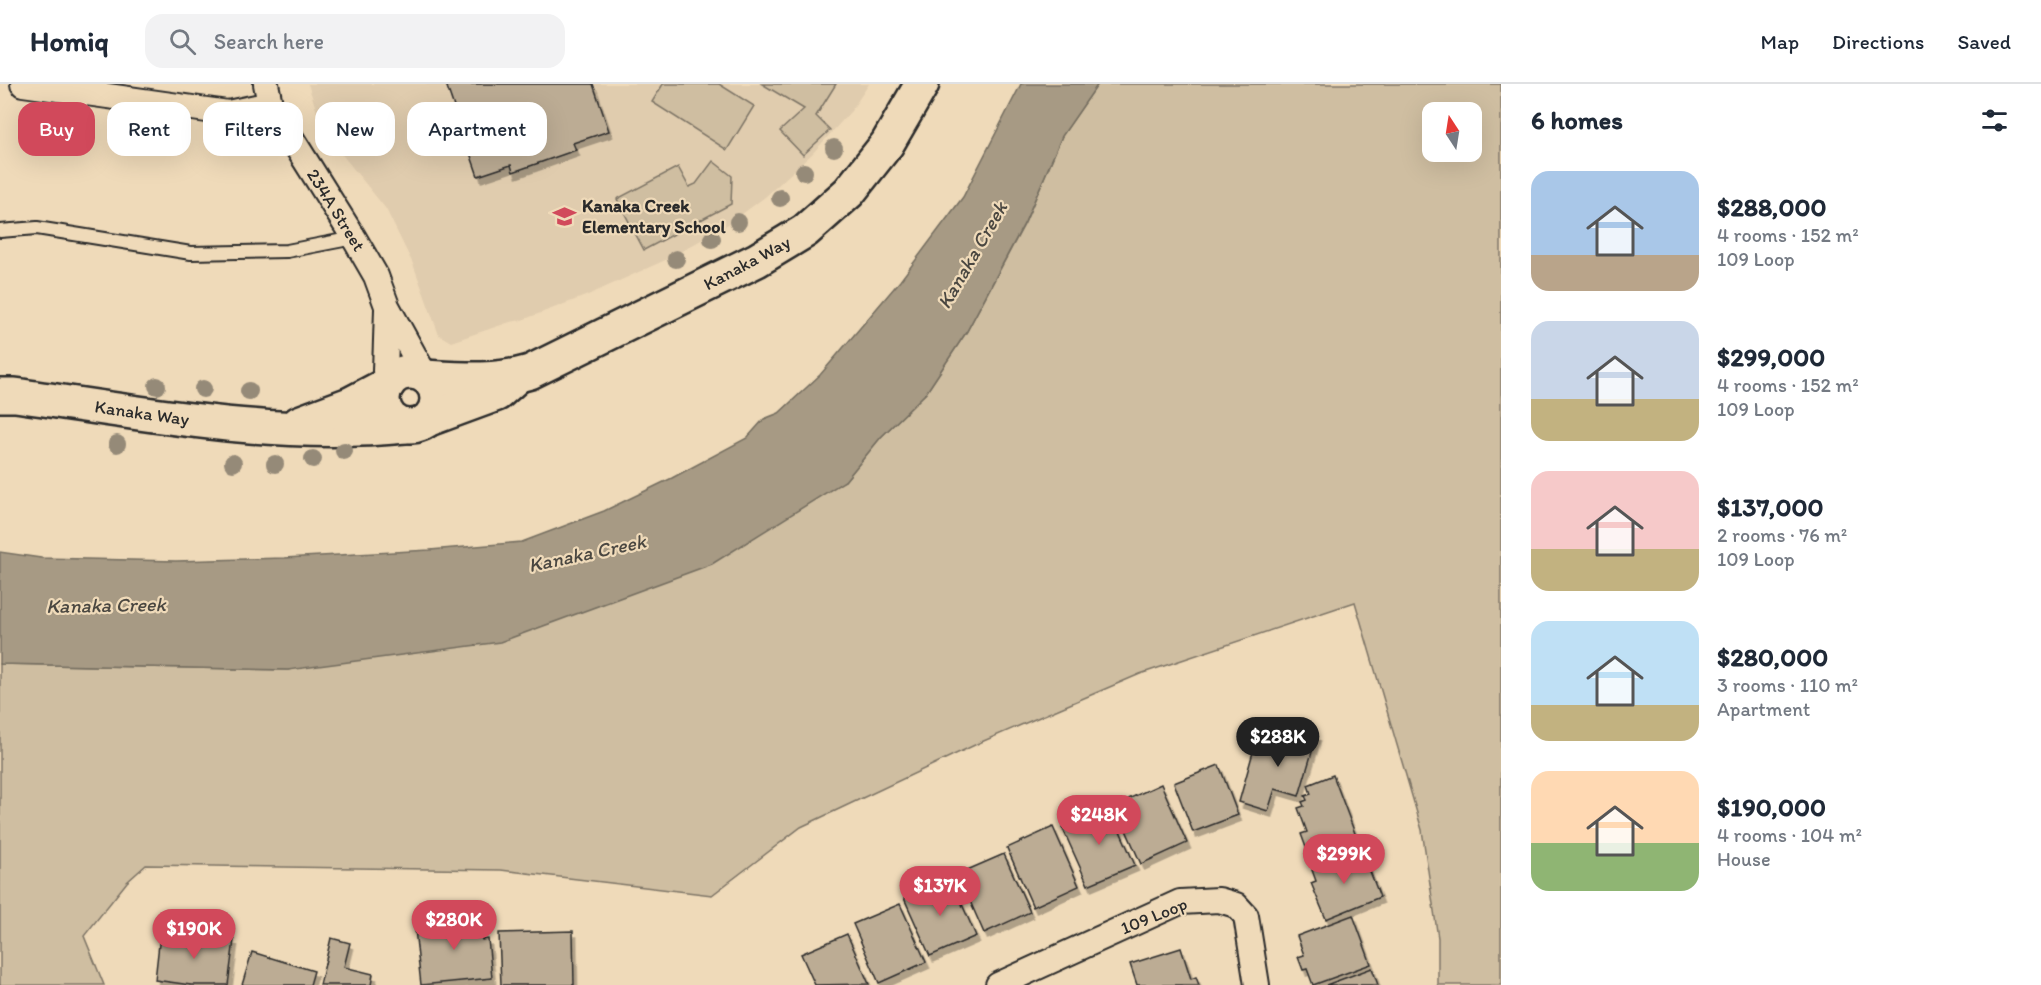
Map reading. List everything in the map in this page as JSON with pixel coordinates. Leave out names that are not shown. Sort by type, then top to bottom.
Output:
[{"type":"main road","name":"Kanaka Way","points":[[426,377],[468,379],[530,372],[758,260],[805,231],[849,192],[887,144],[922,84]]},
{"type":"main road","points":[[404,373],[416,373],[426,377],[436,390],[438,400],[436,409],[417,423],[393,420],[383,403],[388,384],[393,378],[404,373]]},
{"type":"main road","name":"Kanaka Way","points":[[0,394],[215,423],[284,429],[363,430],[417,423],[497,394],[518,375]]},
{"type":"main road","name":"Kanaka Way","points":[[284,429],[350,404],[388,384]]},
{"type":"street","points":[[23,84],[228,113],[268,94]]},
{"type":"street","name":"234A Street","points":[[268,94],[376,276],[387,306],[426,377]]},
{"type":"street","name":"234A Street","points":[[387,306],[385,370],[388,384]]},
{"type":"street","name":"109 Loop","points":[[998,985],[1180,902],[1202,899],[1219,900],[1236,905],[1246,916],[1257,985]]},
{"type":"lane","points":[[0,231],[37,228],[191,253],[287,251],[354,238]]},
{"type":"shaded area","name":"Kanaka Creek Elementary School","points":[[308,84],[869,84],[851,111],[812,154],[765,197],[730,223],[672,257],[588,295],[522,320],[451,342],[439,335],[413,264],[386,209],[343,156],[395,156],[395,102],[315,102],[315,106]]},
{"type":"shaded area","points":[[663,84],[719,84],[754,106],[727,150],[652,102]]},
{"type":"shaded area","points":[[762,84],[836,84],[816,116],[830,130],[803,155],[780,131],[804,109]]},
{"type":"shaded area","points":[[1098,84],[1501,84],[1501,985],[1438,985],[1438,938],[1422,830],[1355,602],[1140,674],[979,743],[801,827],[712,895],[501,870],[146,865],[127,882],[84,936],[104,985],[0,985],[0,664],[288,670],[845,481],[881,437],[926,393],[967,331],[1025,223],[1062,136]]},
{"type":"shaded area","points":[[713,161],[732,176],[731,204],[644,250],[617,199],[678,167],[689,187],[696,184]]},
{"type":"water","name":"Kanaka Creek","points":[[1021,84],[1098,84],[1062,136],[1025,222],[967,331],[926,393],[881,437],[845,481],[712,564],[500,642],[288,670],[0,664],[0,552],[41,558],[176,561],[430,550],[522,542],[604,511],[747,438],[764,419],[779,413],[820,375],[900,281],[963,197]]},
{"type":"building","points":[[446,84],[593,84],[609,131],[573,143],[576,150],[513,172],[511,165],[478,176],[471,156],[547,156],[547,102],[452,102]]},
{"type":"building","points":[[1292,728],[1317,735],[1299,796],[1275,789],[1268,811],[1239,802],[1255,745],[1267,749],[1272,733],[1289,738]]},
{"type":"building","points":[[1219,765],[1238,815],[1193,832],[1174,783]]},
{"type":"building","points":[[1333,775],[1359,844],[1311,861],[1301,834],[1307,832],[1298,808],[1304,806],[1302,802],[1307,800],[1305,796],[1311,794],[1308,785]]},
{"type":"building","points":[[1161,784],[1187,843],[1141,864],[1115,805]]},
{"type":"building","points":[[1109,806],[1135,865],[1088,885],[1062,827]]},
{"type":"building","points":[[1053,827],[1079,886],[1033,907],[1007,848]]},
{"type":"building","points":[[1362,851],[1380,897],[1326,919],[1311,883],[1316,881],[1312,870]]},
{"type":"building","points":[[1004,854],[1030,912],[984,933],[958,874]]},
{"type":"building","points":[[950,877],[976,936],[930,956],[904,898]]},
{"type":"building","points":[[900,904],[926,962],[879,983],[853,924]]},
{"type":"building","points":[[477,909],[482,940],[488,939],[492,978],[421,985],[415,929],[456,924],[454,912]]},
{"type":"building","points":[[1353,915],[1371,964],[1313,985],[1307,969],[1303,970],[1298,957],[1304,955],[1297,936]]},
{"type":"building","points":[[573,931],[574,985],[501,985],[499,933]]},
{"type":"building","points":[[177,932],[234,940],[228,985],[191,985],[155,980],[160,935],[177,937]]},
{"type":"building","points":[[847,934],[869,984],[815,985],[801,954]]},
{"type":"building","points":[[331,938],[350,943],[344,967],[373,974],[371,985],[320,985]]},
{"type":"building","points":[[1181,948],[1191,979],[1196,977],[1199,985],[1137,985],[1130,964]]},
{"type":"building","points":[[252,952],[314,971],[310,985],[242,985]]},
{"type":"building","points":[[1372,968],[1378,985],[1326,985]]},
{"type":"place","name":"Kanaka Creek Elementary School","points":[[564,216]]}]
